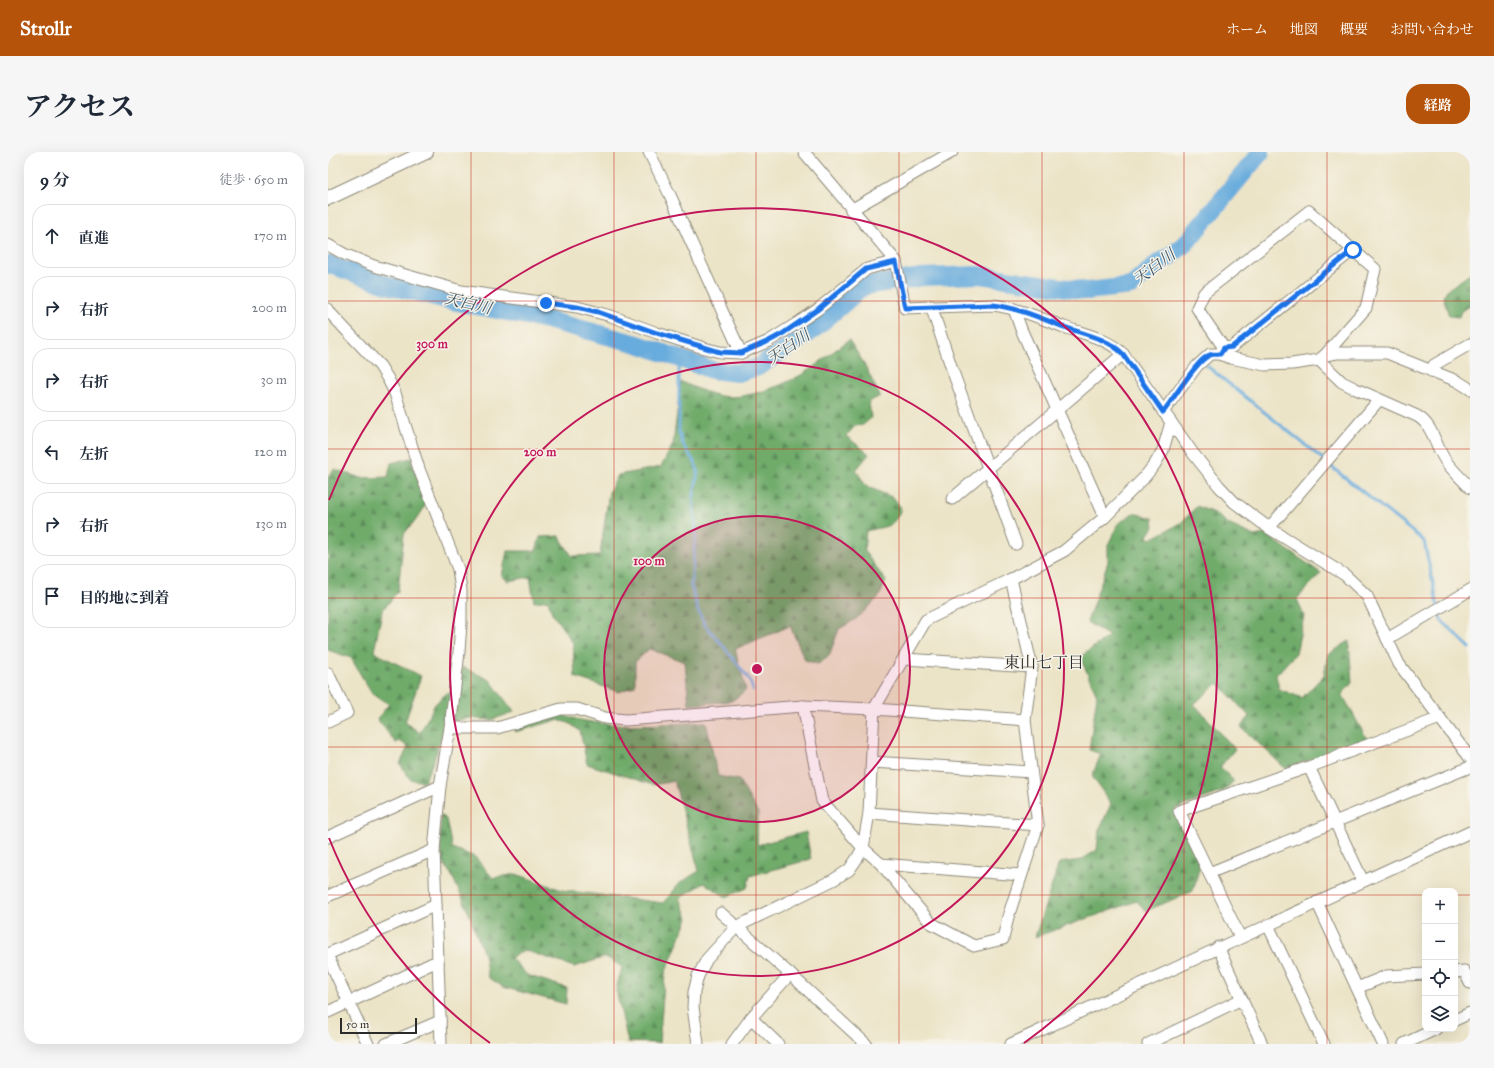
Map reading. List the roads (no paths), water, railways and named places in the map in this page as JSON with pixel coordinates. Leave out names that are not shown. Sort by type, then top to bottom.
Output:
[{"type":"main road","points":[[328,198],[426,152]]},
{"type":"street","points":[[649,152],[741,353]]},
{"type":"street","points":[[804,152],[896,262],[905,308],[993,305],[1014,309],[1094,336],[1116,347],[1123,354],[1192,452],[1219,486],[1239,505],[1269,528],[1345,575],[1368,596],[1399,664],[1470,758]]},
{"type":"street","points":[[851,210],[952,152]]},
{"type":"street","points":[[1322,358],[1366,308],[1375,268],[1309,211],[1204,292],[1197,308],[1222,351],[1231,358],[1266,365],[1292,364],[1322,358],[1337,353],[1387,353],[1469,387]]},
{"type":"street","points":[[328,245],[344,254],[374,266],[461,291],[584,309],[611,316],[704,348],[720,352],[741,353],[782,334],[817,310],[866,269],[896,262]]},
{"type":"street","points":[[1163,412],[1197,366],[1210,354],[1232,347],[1353,250]]},
{"type":"street","points":[[931,306],[953,372],[1016,544]]},
{"type":"street","points":[[1014,309],[1105,517]]},
{"type":"street","points":[[329,314],[380,366],[388,379],[419,469],[458,569],[461,590],[462,623],[450,728],[440,786],[434,850],[441,1044]]},
{"type":"street","points":[[1431,371],[1434,365],[1470,344]]},
{"type":"street","points":[[952,499],[1123,354]]},
{"type":"street","points":[[1322,358],[1342,382],[1378,400],[1417,416],[1428,424],[1444,459],[1470,488]]},
{"type":"street","points":[[1269,528],[1378,400]]},
{"type":"street","points":[[698,1044],[693,1007],[694,992],[698,976],[707,959],[736,927],[833,880],[849,870],[863,848],[869,813],[874,709],[926,620],[1011,579],[1064,550],[1105,517],[1143,479],[1154,464],[1163,450],[1172,422]]},
{"type":"street","points":[[803,706],[822,801],[863,848],[881,864],[931,923],[974,946],[1003,939],[1008,917],[1038,825],[1025,720],[1032,667],[1011,579]]},
{"type":"street","points":[[1387,639],[1470,590]]},
{"type":"street","points":[[904,659],[1032,667]]},
{"type":"street","points":[[328,673],[347,713],[328,722]]},
{"type":"street","points":[[450,728],[497,728],[561,709],[577,709],[605,718],[626,720],[803,706],[874,709],[1025,720]]},
{"type":"street","points":[[1240,937],[1179,811],[1309,767],[1440,718]]},
{"type":"street","points":[[872,762],[1031,772]]},
{"type":"street","points":[[1309,767],[1363,881]]},
{"type":"street","points":[[1208,873],[1470,767]]},
{"type":"street","points":[[329,835],[440,786]]},
{"type":"street","points":[[869,813],[1038,825]]},
{"type":"street","points":[[1011,1044],[1470,832]]},
{"type":"street","points":[[328,896],[434,850]]},
{"type":"street","points":[[881,864],[1021,875]]},
{"type":"street","points":[[1317,902],[1383,1044]]},
{"type":"street","points":[[368,1044],[328,956],[436,905]]},
{"type":"street","points":[[721,913],[866,1044]]},
{"type":"street","points":[[1268,924],[1324,1044]]},
{"type":"street","points":[[1218,948],[1262,1044]]},
{"type":"street","points":[[328,1012],[433,963],[438,963]]},
{"type":"street","points":[[1458,972],[1464,971],[1470,983]]},
{"type":"street","points":[[732,1044],[751,1018],[790,974]]},
{"type":"street","points":[[1357,988],[1386,976],[1422,974]]},
{"type":"street","points":[[1148,1044],[1242,999]]},
{"type":"street","points":[[1458,1019],[1470,1013]]},
{"type":"street","points":[[751,1018],[778,1044]]},
{"type":"street","points":[[386,1044],[440,1021]]},
{"type":"street","points":[[1404,1044],[1430,1032]]},
{"type":"waterway","name":"天白川","points":[[328,264],[387,285],[447,300],[547,320],[638,344],[712,370],[737,373],[758,367],[811,332],[864,286],[922,277],[980,275],[1087,291],[1131,286],[1158,263],[1169,257],[1186,243],[1261,152]]},
{"type":"waterway","points":[[679,358],[679,433],[683,445],[695,463],[698,471],[693,500],[696,530],[691,586],[698,610],[705,625],[749,679],[753,690]]},
{"type":"waterway","points":[[1207,366],[1324,460]]},
{"type":"waterway","points":[[1328,464],[1424,541],[1441,620],[1470,648]]},
{"type":"district","name":"東山七丁目","points":[[1044,662]]}]
